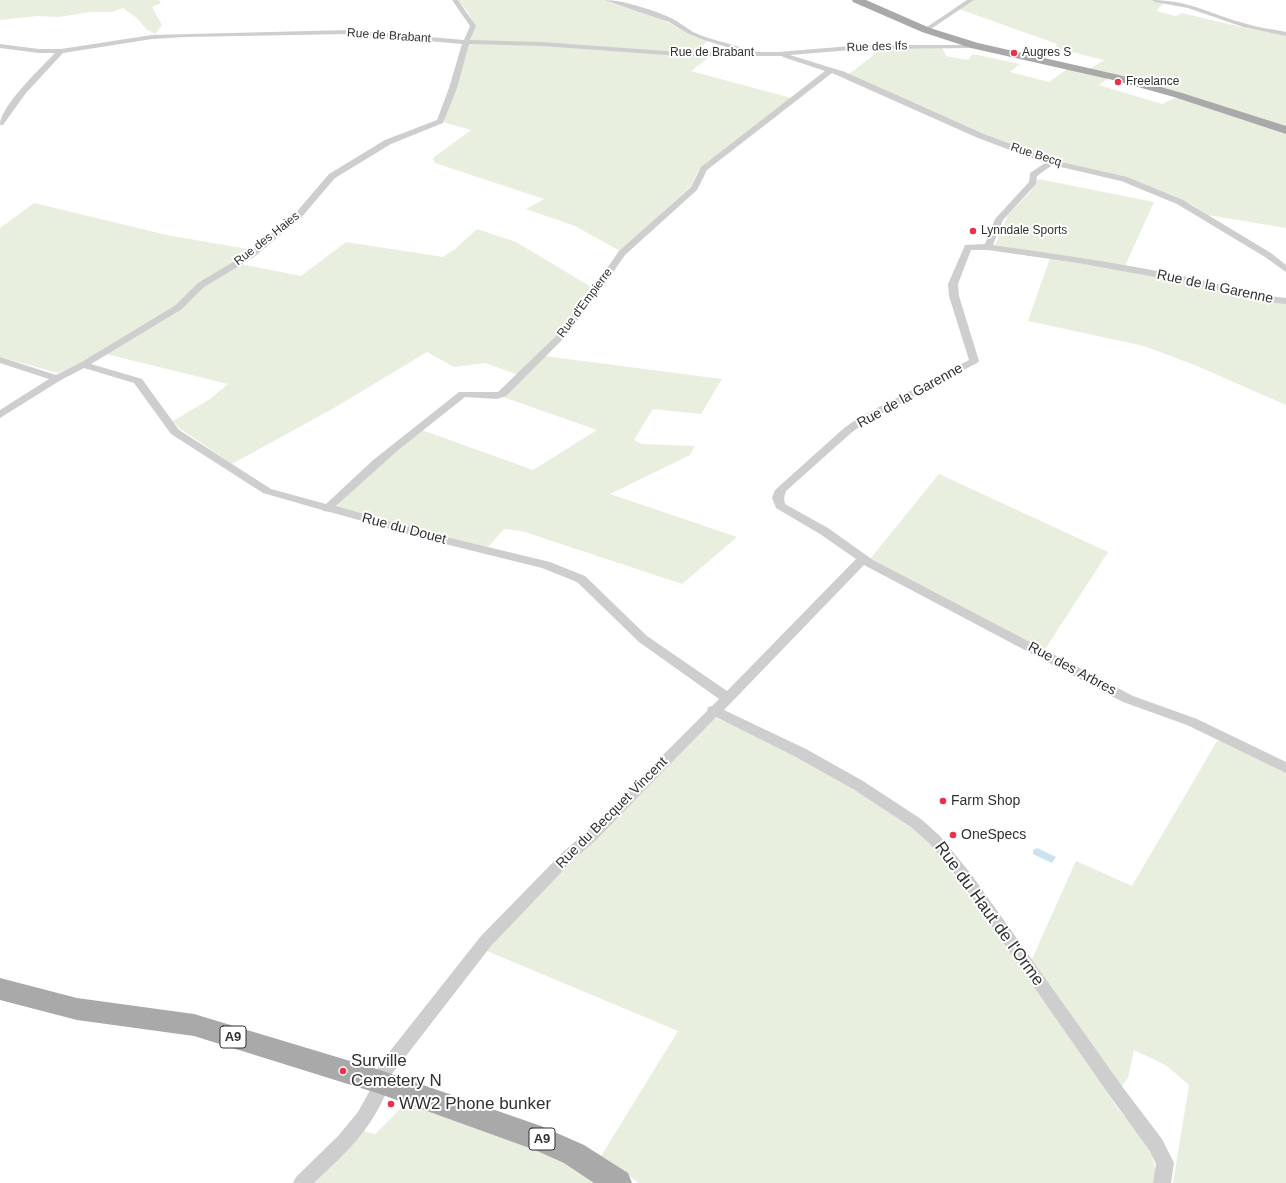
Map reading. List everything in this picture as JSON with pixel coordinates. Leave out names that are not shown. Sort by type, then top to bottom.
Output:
[{"type":"main road","points":[[857,0],[926,30],[975,46],[1115,76],[1286,130]]},
{"type":"main road","name":"A9","points":[[0,989],[77,1009],[194,1025],[380,1082],[541,1139],[574,1154],[618,1183]]},
{"type":"street","name":"Rue des Haies","points":[[0,415],[57,378],[83,365],[179,307],[201,285],[250,255],[297,217],[332,176],[388,142],[440,121],[453,88],[466,42],[473,26],[454,0]]},
{"type":"street","points":[[607,0],[665,19],[706,39],[754,53]]},
{"type":"street","points":[[926,30],[971,0]]},
{"type":"street","points":[[1155,0],[1189,6],[1245,26],[1286,34]]},
{"type":"street","name":"Rue de Brabant","points":[[0,46],[39,51],[61,51],[152,37],[349,32],[466,42],[542,44],[680,54],[778,54]]},
{"type":"street","points":[[907,46],[916,39]]},
{"type":"street","name":"Rue des Ifs","points":[[778,54],[863,47],[975,46]]},
{"type":"street","points":[[0,122],[23,91],[61,51]]},
{"type":"street","name":"Rue Becq","points":[[778,54],[831,70],[980,136],[1051,162],[1124,179],[1180,202],[1268,255],[1286,268]]},
{"type":"street","name":"Rue d'Empierre","points":[[327,509],[346,490],[400,443],[463,394],[497,396],[502,394],[560,337],[595,292],[622,253],[694,188],[704,169],[831,70]]},
{"type":"street","points":[[988,247],[999,219],[1033,182],[1033,175],[1051,162]]},
{"type":"street","name":"Rue de la Garenne","points":[[863,558],[824,531],[780,506],[778,498],[781,490],[847,431],[862,420],[974,361],[954,296],[953,284],[968,246],[988,247],[1155,273],[1265,299],[1286,301]]},
{"type":"street","points":[[0,360],[57,378]]},
{"type":"street","name":"Rue du Douet","points":[[83,365],[138,381],[175,432],[267,491],[327,509],[441,539],[546,564],[581,579],[643,639],[726,697]]},
{"type":"street","name":"Rue du Becquet Vincent","points":[[302,1183],[328,1159],[362,1119],[377,1095],[384,1070],[486,941],[713,710],[839,585],[863,558]]},
{"type":"street","name":"Rue des Arbres","points":[[863,558],[1128,699],[1192,722],[1286,768]]},
{"type":"street","name":"Rue du Haut de l'Orme","points":[[713,710],[800,752],[858,785],[916,823],[934,840],[966,878],[1118,1094],[1156,1145],[1165,1163],[1162,1183]]},
{"type":"green space","points":[[0,0],[159,0],[161,3],[152,7],[162,25],[155,34],[146,29],[138,19],[123,8],[112,12],[90,12],[59,17],[37,16],[0,20]]},
{"type":"green space","points":[[458,0],[605,0],[646,13],[709,40],[694,53],[470,41],[475,26],[468,12]]},
{"type":"green space","points":[[974,0],[1150,0],[1165,2],[1156,11],[1176,16],[1182,13],[1245,28],[1286,35],[1286,128],[1090,69],[1104,60],[1055,48],[1057,44],[959,9]]},
{"type":"green space","points":[[468,44],[530,45],[712,55],[691,71],[791,98],[698,171],[691,186],[620,251],[575,226],[526,209],[544,199],[435,163],[433,158],[471,130],[446,123],[443,120]]},
{"type":"green space","points":[[942,47],[946,56],[968,60],[973,54],[1020,64],[1010,72],[1049,82],[1070,67],[1110,77],[1099,85],[1162,104],[1179,96],[1286,133],[1286,228],[1208,215],[1191,204],[1127,178],[1051,159],[1010,145],[848,75],[871,57],[879,48]]},
{"type":"green space","points":[[1038,179],[1154,202],[1125,266],[995,245],[1008,215],[1030,192]]},
{"type":"green space","points":[[34,203],[167,235],[253,250],[180,303],[85,362],[58,373],[0,357],[0,228]]},
{"type":"green space","points":[[477,229],[516,242],[593,288],[559,333],[519,375],[485,363],[454,367],[427,352],[334,408],[232,464],[179,428],[173,421],[210,399],[228,384],[106,354],[189,302],[204,286],[241,264],[301,276],[346,242],[443,257],[455,249]]},
{"type":"green space","points":[[1050,258],[1187,281],[1260,301],[1286,304],[1286,405],[1197,366],[1144,346],[1028,321]]},
{"type":"green space","points":[[544,356],[722,379],[701,414],[653,409],[634,440],[642,444],[695,446],[690,455],[610,494],[737,537],[682,584],[522,531],[504,529],[488,547],[435,535],[336,507],[371,472],[422,430],[533,470],[597,430],[503,397]]},
{"type":"green space","points":[[939,474],[1108,552],[1044,651],[870,559]]},
{"type":"green space","points":[[714,717],[801,756],[907,823],[934,848],[1082,1051],[1115,1105],[1151,1149],[1157,1176],[1156,1183],[639,1183],[601,1156],[678,1031],[487,951],[521,912],[620,814]]},
{"type":"green space","points":[[1217,741],[1224,741],[1286,771],[1286,1183],[1173,1183],[1189,1085],[1167,1066],[1134,1050],[1128,1078],[1120,1088],[1032,959],[1076,861],[1132,886]]},
{"type":"green space","points":[[407,1102],[535,1145],[600,1183],[314,1183],[331,1167],[363,1131],[375,1134]]},
{"type":"water","points":[[1037,848],[1056,857],[1052,863],[1033,854],[1033,850]]},
{"type":"place","name":"Augres S","points":[[1014,53]]},
{"type":"place","name":"Freelance","points":[[1118,82]]},
{"type":"place","name":"Lynndale Sports","points":[[973,231]]},
{"type":"place","name":"Farm Shop","points":[[943,801]]},
{"type":"place","name":"OneSpecs","points":[[953,835]]},
{"type":"place","name":"Surville Cemetery N","points":[[343,1071]]},
{"type":"place","name":"WW2 Phone bunker","points":[[391,1104]]}]
